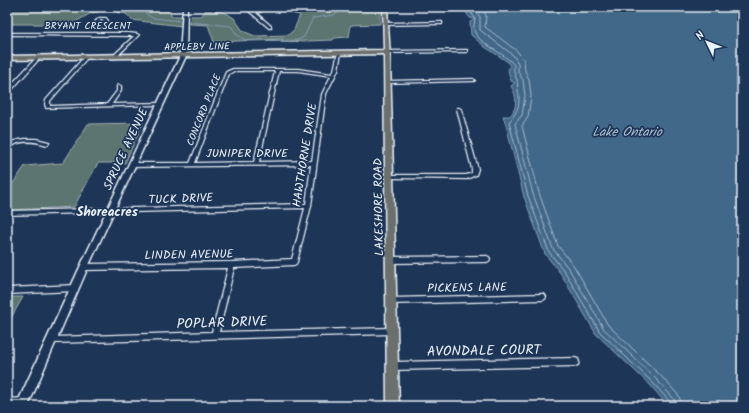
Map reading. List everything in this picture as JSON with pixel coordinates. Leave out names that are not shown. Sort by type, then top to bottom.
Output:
[{"type":"main road","name":"LAKESHORE ROAD","points":[[385,7],[391,177],[391,331],[394,406]]},
{"type":"main road","name":"APPLEBY LINE","points":[[7,58],[386,52]]},
{"type":"street","name":"SPRUCE AVENUE","points":[[23,404],[53,340],[84,267],[183,56],[185,7]]},
{"type":"street","points":[[246,7],[270,27]]},
{"type":"street","points":[[254,13],[270,7]]},
{"type":"street","points":[[386,24],[441,23]]},
{"type":"street","points":[[92,34],[98,24]]},
{"type":"street","name":"BRYANT CRESCENT","points":[[7,34],[137,35],[114,57]]},
{"type":"street","points":[[386,52],[466,51]]},
{"type":"street","name":"HAWTHORNE DRIVE","points":[[294,262],[308,206],[324,94],[337,68],[339,53]]},
{"type":"street","points":[[86,57],[47,104],[48,107],[160,104]]},
{"type":"street","points":[[7,92],[9,87],[38,58]]},
{"type":"street","name":"CONCORD PLACE","points":[[192,164],[227,73],[233,70],[298,70],[334,75]]},
{"type":"street","points":[[256,162],[277,70]]},
{"type":"street","points":[[387,82],[473,80]]},
{"type":"street","points":[[109,105],[119,91],[119,86]]},
{"type":"street","points":[[391,177],[466,177],[474,174],[475,169],[459,109]]},
{"type":"street","points":[[7,150],[12,144],[19,141],[46,143]]},
{"type":"street","name":"JUNIPER DRIVE","points":[[132,165],[256,162],[314,163]]},
{"type":"street","name":"TUCK DRIVE","points":[[7,213],[308,206]]},
{"type":"street","points":[[392,260],[487,259]]},
{"type":"street","name":"LINDEN AVENUE","points":[[84,267],[232,265],[294,262]]},
{"type":"street","points":[[215,336],[232,265]]},
{"type":"street","points":[[7,291],[75,288]]},
{"type":"street","name":"PICKENS LANE","points":[[391,301],[543,297]]},
{"type":"street","name":"POPLAR DRIVE","points":[[53,340],[391,331]]},
{"type":"street","name":"AVONDALE COURT","points":[[392,366],[575,362]]},
{"type":"street","points":[[7,403],[23,404]]},
{"type":"green space","points":[[13,7],[169,7],[171,16],[182,16],[182,26],[131,20],[131,18],[126,14],[109,10],[91,13],[72,24],[7,24],[7,15]]},
{"type":"green space","points":[[292,7],[380,7],[380,24],[351,25],[349,37],[334,38],[333,40],[281,42],[283,39],[214,42],[208,25],[189,24],[191,16],[201,16],[206,10],[226,13],[234,18],[243,31],[255,36],[288,35],[294,30],[300,15],[290,13]]},
{"type":"green space","points":[[143,123],[125,163],[98,163],[74,207],[7,210],[7,192],[25,166],[63,163],[88,124]]},
{"type":"green space","points":[[7,297],[23,297],[7,325]]},
{"type":"water","name":"Lake Ontario","points":[[462,7],[742,7],[742,406],[668,406],[651,386],[596,334],[561,274],[545,254],[524,197],[503,116],[510,116],[513,113],[516,101],[511,86],[515,83],[511,81],[508,70],[510,66],[508,62],[485,47],[471,35],[470,22],[475,19],[470,18]]},
{"type":"waterway","points":[[146,7],[144,12],[152,18],[182,21]]},
{"type":"waterway","points":[[190,22],[231,26],[237,35],[247,41],[298,40],[304,37],[313,18],[334,15],[347,7]]},
{"type":"district","name":"Shoreacres","points":[[107,212]]}]
